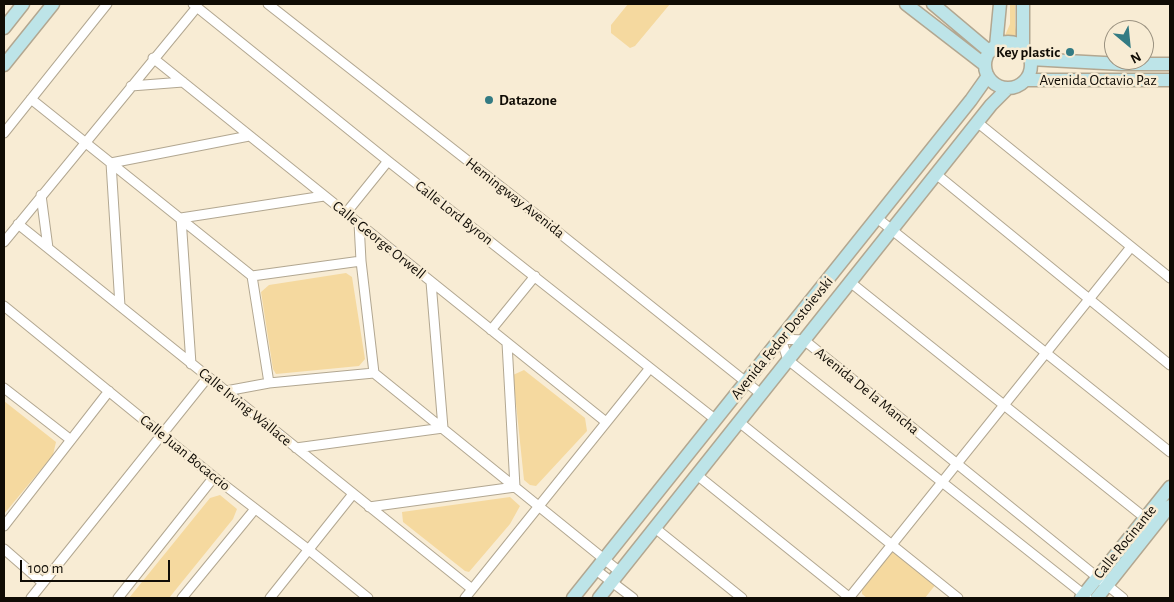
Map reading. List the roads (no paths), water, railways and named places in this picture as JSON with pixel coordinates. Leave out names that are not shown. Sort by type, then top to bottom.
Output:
[{"type":"main road","points":[[4,28],[23,4]]},
{"type":"main road","points":[[4,65],[53,4]]},
{"type":"main road","points":[[906,4],[987,71],[996,84],[1008,88],[1020,85],[1026,80],[1031,66],[1030,58],[1022,47],[1010,42],[993,49]]},
{"type":"main road","points":[[933,4],[993,49]]},
{"type":"main road","points":[[987,71],[993,49],[1000,4]]},
{"type":"main road","points":[[1022,47],[1023,4]]},
{"type":"main road","name":"Avenida Octavio Paz","points":[[1030,58],[1122,64],[1170,64]]},
{"type":"main road","name":"Avenida Fedor Dostoievski","points":[[573,598],[976,95],[987,71]]},
{"type":"main road","name":"Avenida Octavio Paz","points":[[1026,80],[1170,80]]},
{"type":"main road","name":"Avenida Fedor Dostoievski","points":[[599,598],[977,122],[995,100],[1008,88]]},
{"type":"main road","name":"Calle Rocinante","points":[[1084,597],[1102,582],[1150,522],[1170,487]]},
{"type":"main road","name":"Calle Rocinante","points":[[1150,522],[1170,506]]},
{"type":"main road","name":"Calle Rocinante","points":[[1096,598],[1102,582]]},
{"type":"street","points":[[4,133],[107,4]]},
{"type":"street","name":"Hemingway Avenida","points":[[268,4],[528,208],[745,384],[761,394]]},
{"type":"street","points":[[4,242],[195,5]]},
{"type":"street","name":"Calle Lord Byron","points":[[195,5],[388,161],[716,420]]},
{"type":"street","name":"Calle George Orwell","points":[[153,58],[606,422]]},
{"type":"street","points":[[131,86],[183,82]]},
{"type":"street","points":[[31,99],[84,143],[182,218],[252,276],[269,383]]},
{"type":"street","points":[[977,122],[1170,278]]},
{"type":"street","points":[[111,163],[249,136]]},
{"type":"street","points":[[346,213],[388,161]]},
{"type":"street","points":[[111,163],[120,306]]},
{"type":"street","points":[[936,174],[1170,365]]},
{"type":"street","points":[[41,195],[48,248]]},
{"type":"street","points":[[182,218],[324,196]]},
{"type":"street","points":[[182,218],[191,364]]},
{"type":"street","points":[[877,218],[1170,452]]},
{"type":"street","points":[[359,223],[361,261],[374,373]]},
{"type":"street","name":"Calle Irving Wallace","points":[[18,224],[472,589]]},
{"type":"street","points":[[697,475],[850,598],[1131,247]]},
{"type":"street","points":[[252,276],[361,261]]},
{"type":"street","points":[[491,330],[534,276]]},
{"type":"street","points":[[431,282],[443,428]]},
{"type":"street","points":[[850,282],[1150,522]]},
{"type":"street","name":"Calle Juan Bocaccio","points":[[4,306],[255,510],[309,550],[368,598]]},
{"type":"street","points":[[781,339],[788,360]]},
{"type":"street","name":"Avenida De la Mancha","points":[[781,339],[804,340],[1123,598]]},
{"type":"street","points":[[507,343],[516,487]]},
{"type":"street","name":"Avenida De la Mancha","points":[[788,360],[1084,597]]},
{"type":"street","points":[[465,598],[650,368]]},
{"type":"street","points":[[226,391],[269,383],[374,373],[539,507],[600,565],[616,577],[632,598]]},
{"type":"street","points":[[31,598],[208,377]]},
{"type":"street","points":[[4,388],[71,440]]},
{"type":"street","points":[[4,526],[110,391]]},
{"type":"street","points":[[739,422],[958,598]]},
{"type":"street","points":[[296,448],[443,428]]},
{"type":"street","points":[[118,598],[214,477]]},
{"type":"street","points":[[369,507],[516,487]]},
{"type":"street","points":[[270,598],[353,494]]},
{"type":"street","points":[[182,598],[255,510]]},
{"type":"street","points":[[655,528],[742,598]]},
{"type":"street","points":[[4,549],[43,582]]},
{"type":"street","points":[[600,565],[616,577]]},
{"type":"place","name":"Key plastic","points":[[1070,52]]},
{"type":"place","name":"Datazone","points":[[489,100]]}]
